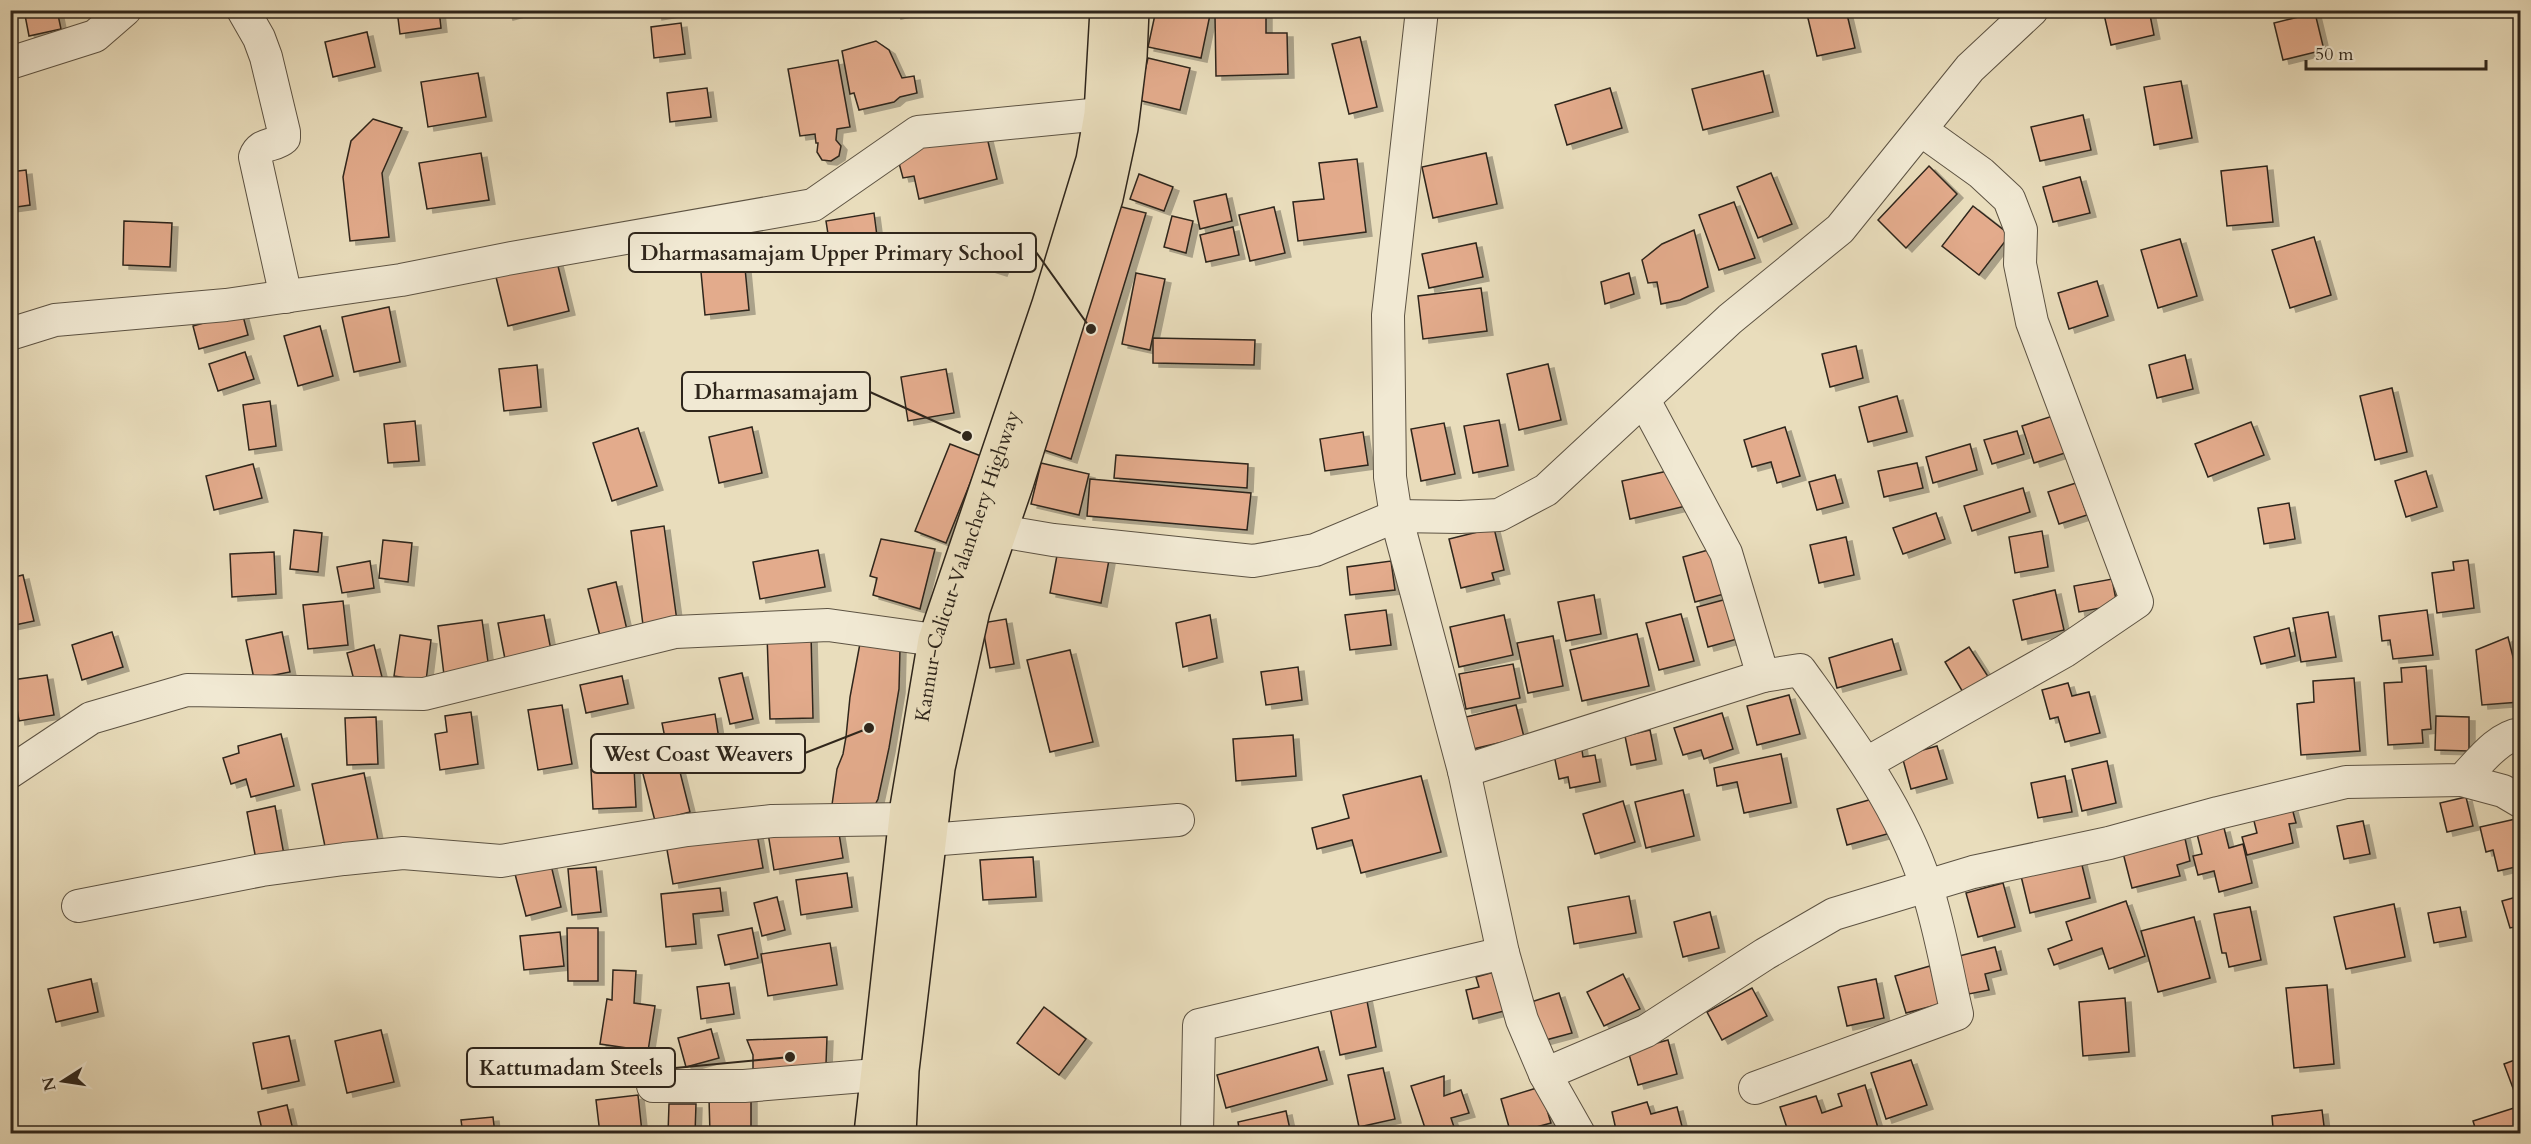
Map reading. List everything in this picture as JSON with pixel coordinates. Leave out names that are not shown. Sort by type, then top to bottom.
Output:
[{"type":"highway","name":"Kannur-Calicut-Valanchery Highway","points":[[871,1134],[876,1075],[918,830],[938,768],[973,610],[987,528],[1052,293],[1093,160],[1101,114],[1107,10]]},
{"type":"highway","name":"Kannur-Calicut-Valanchery Highway","points":[[899,1134],[918,830],[907,807],[934,640],[987,528],[1107,198],[1121,128],[1130,56],[1132,10]]},
{"type":"street","points":[[10,63],[95,36],[125,10]]},
{"type":"street","points":[[243,10],[259,38],[266,57],[284,132],[284,138],[257,150],[255,157],[286,297]]},
{"type":"street","points":[[1422,10],[1388,315],[1390,477],[1396,516],[1464,771],[1503,953],[1522,1020],[1545,1074],[1579,1134]]},
{"type":"street","points":[[987,528],[1053,540],[1253,561],[1315,550],[1396,516],[1499,515],[1546,490],[1730,319],[1840,229],[1970,68],[2032,10]]},
{"type":"street","points":[[10,334],[55,320],[286,297],[401,280],[813,205],[918,132],[1101,114]]},
{"type":"street","points":[[1867,763],[2065,651],[2137,602],[2032,322],[2020,264],[2021,230],[2009,199],[1981,173],[1921,130]]},
{"type":"street","points":[[1644,400],[1726,553],[1763,676]]},
{"type":"street","points":[[10,772],[91,718],[187,690],[424,694],[675,632],[828,625],[934,640]]},
{"type":"street","points":[[1464,771],[1763,676],[1800,670],[1867,763],[1889,802],[1927,886],[1957,1014],[1755,1088]]},
{"type":"street","points":[[2462,780],[2492,749],[2511,735],[2520,734]]},
{"type":"street","points":[[1545,1074],[1646,1031],[1765,954],[1834,914],[1973,872],[2109,843],[2218,813],[2346,782],[2462,780],[2503,791],[2520,801]]},
{"type":"street","points":[[78,906],[262,870],[344,859],[403,853],[501,861],[687,830],[772,822],[918,830],[1178,820]]},
{"type":"street","points":[[1197,1134],[1199,1025],[1503,953]]},
{"type":"street","points":[[653,1086],[744,1086],[876,1075]]},
{"type":"building","points":[[24,10],[57,10],[61,29],[29,36]]},
{"type":"building","points":[[397,10],[439,10],[441,28],[400,34]]},
{"type":"building","points":[[505,10],[530,10],[507,16]]},
{"type":"building","points":[[655,10],[691,10],[656,16]]},
{"type":"building","points":[[894,10],[918,10],[895,15]]},
{"type":"building","points":[[1156,10],[1211,10],[1201,58],[1148,47]]},
{"type":"building","points":[[1806,10],[1846,10],[1855,48],[1817,56]]},
{"type":"building","points":[[2103,10],[2149,10],[2154,35],[2111,45]]},
{"type":"building","points":[[2315,13],[2324,50],[2283,60],[2274,23]]},
{"type":"building","points":[[1266,14],[1266,33],[1287,33],[1288,74],[1216,76],[1215,16]]},
{"type":"building","points":[[681,23],[685,54],[654,58],[651,27]]},
{"type":"building","points":[[367,32],[375,67],[333,77],[325,42]]},
{"type":"building","points":[[1360,37],[1377,107],[1349,114],[1332,44]]},
{"type":"building","points":[[876,41],[889,50],[902,78],[914,76],[917,93],[900,97],[894,102],[859,110],[854,93],[850,94],[842,51]]},
{"type":"building","points":[[1148,58],[1190,68],[1180,110],[1138,100]]},
{"type":"building","points":[[838,60],[850,127],[837,129],[836,140],[841,146],[839,156],[831,161],[822,160],[817,152],[818,143],[816,143],[815,134],[800,136],[788,69]]},
{"type":"building","points":[[1763,71],[1773,112],[1703,130],[1692,89]]},
{"type":"building","points":[[478,73],[486,117],[428,127],[421,82]]},
{"type":"building","points":[[2181,81],[2192,138],[2154,145],[2144,87]]},
{"type":"building","points":[[707,88],[711,117],[670,122],[667,93]]},
{"type":"building","points":[[1610,88],[1622,128],[1567,145],[1555,105]]},
{"type":"building","points":[[2083,115],[2091,150],[2040,161],[2031,127]]},
{"type":"building","points":[[373,119],[402,128],[382,173],[389,237],[350,241],[343,177],[351,141]]},
{"type":"building","points":[[984,125],[997,179],[919,199],[914,176],[903,178],[896,152]]},
{"type":"building","points":[[481,153],[489,200],[427,209],[419,163]]},
{"type":"building","points":[[1486,153],[1497,204],[1433,218],[1422,167]]},
{"type":"building","points":[[1357,159],[1366,232],[1298,241],[1293,202],[1324,199],[1319,163]]},
{"type":"building","points":[[1929,166],[1957,194],[1906,248],[1878,220]]},
{"type":"building","points":[[2267,166],[2273,222],[2227,226],[2221,171]]},
{"type":"building","points":[[26,170],[30,205],[10,208],[10,172]]},
{"type":"building","points":[[1771,173],[1792,224],[1758,238],[1737,187]]},
{"type":"building","points":[[1139,174],[1173,187],[1164,211],[1130,199]]},
{"type":"building","points":[[2080,177],[2090,213],[2053,222],[2043,187]]},
{"type":"building","points":[[1226,194],[1232,221],[1200,229],[1194,201]]},
{"type":"building","points":[[1734,202],[1755,258],[1719,270],[1699,215]]},
{"type":"building","points":[[1114,205],[1146,213],[1071,459],[1032,446]]},
{"type":"building","points":[[1973,206],[2010,235],[1979,275],[1942,246]]},
{"type":"building","points":[[1274,207],[1285,253],[1250,261],[1239,215]]},
{"type":"building","points":[[874,213],[880,259],[833,266],[826,221]]},
{"type":"building","points":[[1172,216],[1193,221],[1186,253],[1164,247]]},
{"type":"building","points":[[124,221],[172,223],[170,267],[123,265]]},
{"type":"building","points":[[1233,227],[1239,255],[1206,262],[1200,235]]},
{"type":"building","points":[[1694,230],[1708,287],[1680,300],[1661,304],[1657,282],[1648,283],[1642,260],[1662,244]]},
{"type":"building","points":[[974,234],[983,235],[1011,247],[1001,272],[966,261]]},
{"type":"building","points":[[2314,237],[2331,295],[2290,308],[2272,250]]},
{"type":"building","points":[[2180,239],[2197,296],[2158,308],[2141,250]]},
{"type":"building","points":[[1476,243],[1483,277],[1429,288],[1422,254]]},
{"type":"building","points":[[557,262],[569,311],[508,326],[496,277]]},
{"type":"building","points":[[745,268],[749,310],[705,315],[701,272]]},
{"type":"building","points":[[1136,273],[1165,279],[1150,350],[1122,344]]},
{"type":"building","points":[[1629,273],[1634,294],[1605,304],[1601,282]]},
{"type":"building","points":[[2097,281],[2108,316],[2069,329],[2058,293]]},
{"type":"building","points":[[1481,288],[1487,331],[1423,339],[1418,296]]},
{"type":"building","points":[[389,307],[400,362],[354,372],[342,317]]},
{"type":"building","points":[[242,312],[248,335],[199,349],[193,326]]},
{"type":"building","points":[[320,326],[333,376],[298,386],[284,336]]},
{"type":"building","points":[[1153,338],[1255,340],[1254,365],[1153,363]]},
{"type":"building","points":[[1856,346],[1863,378],[1830,387],[1822,354]]},
{"type":"building","points":[[245,352],[254,379],[218,391],[209,364]]},
{"type":"building","points":[[2185,355],[2193,389],[2157,398],[2149,365]]},
{"type":"building","points":[[1548,364],[1561,420],[1519,430],[1507,374]]},
{"type":"building","points":[[537,365],[541,407],[504,411],[499,369]]},
{"type":"building","points":[[946,369],[954,413],[908,421],[901,377]]},
{"type":"building","points":[[2392,388],[2407,452],[2375,460],[2360,396]]},
{"type":"building","points":[[1897,396],[1907,432],[1868,442],[1859,407]]},
{"type":"building","points":[[270,401],[276,446],[249,450],[243,405]]},
{"type":"building","points":[[2059,414],[2071,451],[2034,463],[2022,426]]},
{"type":"building","points":[[1499,420],[1508,466],[1473,473],[1464,426]]},
{"type":"building","points":[[415,421],[419,461],[388,463],[384,424]]},
{"type":"building","points":[[2251,422],[2264,455],[2208,477],[2195,444]]},
{"type":"building","points":[[1444,423],[1455,474],[1421,481],[1411,429]]},
{"type":"building","points":[[752,427],[762,473],[719,483],[709,437]]},
{"type":"building","points":[[1785,427],[1800,476],[1777,483],[1771,462],[1752,467],[1744,440]]},
{"type":"building","points":[[638,428],[657,486],[612,501],[593,443]]},
{"type":"building","points":[[2017,431],[2024,454],[1992,464],[1984,440]]},
{"type":"building","points":[[1363,432],[1368,465],[1325,471],[1320,439]]},
{"type":"building","points":[[950,444],[981,456],[946,543],[915,531]]},
{"type":"building","points":[[1970,444],[1977,470],[1933,483],[1926,457]]},
{"type":"building","points":[[1116,455],[1248,464],[1247,488],[1114,478]]},
{"type":"building","points":[[1041,463],[1089,474],[1079,515],[1031,504]]},
{"type":"building","points":[[1917,463],[1923,488],[1884,497],[1878,471]]},
{"type":"building","points":[[253,464],[262,498],[214,510],[206,476]]},
{"type":"building","points":[[1677,469],[1686,506],[1630,519],[1622,481]]},
{"type":"building","points":[[2426,471],[2437,507],[2406,517],[2395,481]]},
{"type":"building","points":[[1835,475],[1843,503],[1817,510],[1809,482]]},
{"type":"building","points":[[1090,479],[1251,493],[1247,530],[1087,516]]},
{"type":"building","points":[[2076,483],[2087,515],[2059,524],[2048,492]]},
{"type":"building","points":[[2023,488],[2030,512],[1972,531],[1964,506]]},
{"type":"building","points":[[2289,503],[2295,539],[2264,544],[2258,508]]},
{"type":"building","points":[[1936,513],[1945,539],[1903,554],[1893,528]]},
{"type":"building","points":[[664,526],[677,621],[643,625],[631,531]]},
{"type":"building","points":[[1494,528],[1504,570],[1492,573],[1494,580],[1461,588],[1449,539]]},
{"type":"building","points":[[294,530],[322,533],[318,572],[290,569]]},
{"type":"building","points":[[2042,531],[2048,567],[2015,573],[2009,537]]},
{"type":"building","points":[[1846,537],[1854,575],[1819,583],[1810,545]]},
{"type":"building","points":[[881,539],[935,549],[920,609],[873,595],[877,578],[870,576]]},
{"type":"building","points":[[383,540],[412,543],[408,582],[379,578]]},
{"type":"building","points":[[1719,547],[1731,592],[1695,602],[1683,557]]},
{"type":"building","points":[[818,550],[825,587],[760,599],[753,562]]},
{"type":"building","points":[[1058,550],[1109,560],[1101,603],[1050,593]]},
{"type":"building","points":[[274,552],[276,594],[232,597],[230,554]]},
{"type":"building","points":[[2468,560],[2474,608],[2437,613],[2432,573],[2454,570],[2453,562]]},
{"type":"building","points":[[370,561],[374,588],[342,593],[337,567]]},
{"type":"building","points":[[1391,561],[1395,590],[1350,595],[1347,567]]},
{"type":"building","points":[[23,575],[34,621],[10,626],[10,578]]},
{"type":"building","points":[[2112,579],[2117,605],[2079,612],[2074,586]]},
{"type":"building","points":[[616,582],[627,630],[600,636],[588,589]]},
{"type":"building","points":[[2055,590],[2064,630],[2022,640],[2013,600]]},
{"type":"building","points":[[1594,595],[1601,634],[1566,641],[1558,602]]},
{"type":"building","points":[[1727,599],[1737,639],[1708,647],[1697,607]]},
{"type":"building","points":[[343,601],[348,645],[308,649],[303,605]]},
{"type":"building","points":[[1386,610],[1391,645],[1350,650],[1345,615]]},
{"type":"building","points":[[2427,610],[2433,655],[2393,659],[2390,640],[2382,641],[2379,616]]},
{"type":"building","points":[[2328,612],[2336,657],[2301,662],[2293,618]]},
{"type":"building","points":[[1681,614],[1694,661],[1659,670],[1646,623]]},
{"type":"building","points":[[544,615],[551,650],[505,659],[498,623]]},
{"type":"building","points":[[1210,615],[1217,658],[1183,667],[1176,623]]},
{"type":"building","points":[[1504,615],[1513,655],[1459,667],[1450,627]]},
{"type":"building","points":[[1006,619],[1014,664],[990,668],[982,623]]},
{"type":"building","points":[[482,620],[489,669],[444,675],[438,626]]},
{"type":"building","points":[[2289,628],[2295,656],[2261,664],[2254,637]]},
{"type":"building","points":[[112,632],[123,667],[82,680],[72,645]]},
{"type":"building","points":[[282,632],[290,672],[254,679],[246,640]]},
{"type":"building","points":[[811,634],[813,718],[770,719],[767,635]]},
{"type":"building","points":[[1637,634],[1649,686],[1582,701],[1570,650]]},
{"type":"building","points":[[400,635],[431,640],[426,681],[394,676]]},
{"type":"building","points":[[1553,636],[1563,686],[1528,693],[1517,643]]},
{"type":"building","points":[[2508,637],[2514,661],[2520,663],[2520,702],[2482,705],[2476,650]]},
{"type":"building","points":[[861,638],[900,649],[899,689],[889,748],[878,799],[871,813],[831,812],[837,769],[846,737],[850,697]]},
{"type":"building","points":[[1892,639],[1901,670],[1837,688],[1829,658]]},
{"type":"building","points":[[374,645],[382,677],[355,684],[347,653]]},
{"type":"building","points":[[1969,647],[1989,678],[1964,694],[1945,662]]},
{"type":"building","points":[[1070,650],[1093,742],[1050,752],[1027,660]]},
{"type":"building","points":[[1513,664],[1520,698],[1466,709],[1459,674]]},
{"type":"building","points":[[2426,666],[2431,729],[2422,730],[2423,743],[2388,745],[2384,683],[2402,682],[2401,668]]},
{"type":"building","points":[[1298,667],[1302,700],[1266,705],[1261,672]]},
{"type":"building","points":[[742,673],[753,719],[730,724],[719,678]]},
{"type":"building","points":[[47,675],[54,715],[19,721],[12,680]]},
{"type":"building","points":[[622,676],[628,704],[586,713],[580,685]]},
{"type":"building","points":[[2354,678],[2360,751],[2301,755],[2297,704],[2314,702],[2313,681]]},
{"type":"building","points":[[2068,683],[2072,696],[2089,692],[2100,733],[2065,742],[2058,717],[2050,719],[2042,690]]},
{"type":"building","points":[[1789,695],[1800,734],[1757,745],[1747,706]]},
{"type":"building","points":[[562,705],[572,764],[538,770],[528,710]]},
{"type":"building","points":[[1516,705],[1524,737],[1473,749],[1466,717]]},
{"type":"building","points":[[471,712],[478,764],[440,770],[435,734],[447,732],[445,716]]},
{"type":"building","points":[[1722,713],[1733,749],[1704,759],[1701,750],[1683,755],[1674,728]]},
{"type":"building","points":[[715,714],[719,739],[667,748],[662,723]]},
{"type":"building","points":[[2436,716],[2469,717],[2469,751],[2435,750]]},
{"type":"building","points":[[376,717],[378,764],[347,765],[345,718]]},
{"type":"building","points":[[1650,730],[1656,760],[1631,765],[1625,736]]},
{"type":"building","points":[[281,734],[294,786],[251,797],[246,779],[231,784],[223,758],[239,753],[238,746]]},
{"type":"building","points":[[1293,735],[1296,776],[1236,781],[1233,739]]},
{"type":"building","points":[[1581,744],[1583,757],[1595,755],[1600,782],[1570,788],[1568,777],[1559,779],[1553,750]]},
{"type":"building","points":[[1937,746],[1947,779],[1911,789],[1902,756]]},
{"type":"building","points":[[2520,748],[2520,772],[2514,750]]},
{"type":"building","points":[[1781,754],[1791,803],[1744,813],[1737,782],[1717,786],[1714,768]]},
{"type":"building","points":[[677,760],[690,812],[655,821],[642,770]]},
{"type":"building","points":[[2107,761],[2116,803],[2082,811],[2072,769]]},
{"type":"building","points":[[634,767],[636,807],[593,809],[591,770]]},
{"type":"building","points":[[364,773],[379,845],[327,856],[312,784]]},
{"type":"building","points":[[1421,776],[1441,852],[1361,873],[1352,840],[1317,849],[1312,828],[1349,818],[1343,795]]},
{"type":"building","points":[[2065,776],[2072,812],[2038,818],[2031,783]]},
{"type":"building","points":[[1683,790],[1694,836],[1646,848],[1635,802]]},
{"type":"building","points":[[2466,797],[2473,826],[2447,832],[2440,803]]},
{"type":"building","points":[[1876,798],[1887,834],[1847,845],[1837,809]]},
{"type":"building","points":[[1623,801],[1635,842],[1595,854],[1583,814]]},
{"type":"building","points":[[275,806],[285,860],[257,865],[247,812]]},
{"type":"building","points":[[2292,808],[2296,823],[2289,824],[2293,843],[2247,855],[2242,837],[2257,833],[2253,817]]},
{"type":"building","points":[[2520,818],[2520,866],[2498,871],[2493,850],[2486,852],[2480,827]]},
{"type":"building","points":[[837,821],[843,858],[774,870],[768,833]]},
{"type":"building","points":[[2363,821],[2370,854],[2344,859],[2337,826]]},
{"type":"building","points":[[756,828],[763,868],[673,884],[666,844]]},
{"type":"building","points":[[2224,828],[2229,848],[2243,844],[2252,883],[2219,892],[2214,871],[2198,875],[2193,856],[2202,854],[2197,834]]},
{"type":"building","points":[[2184,834],[2190,861],[2177,865],[2180,876],[2132,888],[2122,849]]},
{"type":"building","points":[[1033,857],[1036,897],[983,900],[980,860]]},
{"type":"building","points":[[2081,861],[2090,898],[2030,913],[2021,876]]},
{"type":"building","points":[[551,865],[561,907],[526,916],[515,874]]},
{"type":"building","points":[[596,867],[601,912],[572,915],[568,869]]},
{"type":"building","points":[[847,873],[852,907],[801,915],[796,880]]},
{"type":"building","points":[[2003,883],[2015,927],[1978,937],[1966,893]]},
{"type":"building","points":[[720,888],[723,911],[693,914],[696,944],[666,947],[661,894]]},
{"type":"building","points":[[1629,896],[1636,933],[1574,944],[1568,907]]},
{"type":"building","points":[[2520,896],[2520,926],[2510,928],[2502,901]]},
{"type":"building","points":[[777,897],[785,930],[762,936],[754,903]]},
{"type":"building","points":[[2126,901],[2145,956],[2109,969],[2102,948],[2054,965],[2048,949],[2072,940],[2066,922]]},
{"type":"building","points":[[2394,904],[2405,957],[2346,969],[2334,917]]},
{"type":"building","points":[[2250,907],[2261,960],[2229,967],[2226,953],[2222,953],[2214,914]]},
{"type":"building","points":[[2460,907],[2466,937],[2434,943],[2428,913]]},
{"type":"building","points":[[1710,912],[1719,948],[1683,957],[1674,922]]},
{"type":"building","points":[[2194,917],[2210,978],[2158,992],[2141,931]]},
{"type":"building","points":[[567,928],[598,928],[598,981],[568,981]]},
{"type":"building","points":[[752,928],[758,958],[725,965],[718,935]]},
{"type":"building","points":[[560,932],[564,966],[524,970],[520,936]]},
{"type":"building","points":[[830,943],[837,985],[768,996],[761,954]]},
{"type":"building","points":[[1995,947],[2001,970],[1985,974],[1989,990],[1969,994],[1959,956]]},
{"type":"building","points":[[1930,966],[1940,1004],[1906,1013],[1895,976]]},
{"type":"building","points":[[613,970],[636,971],[634,1003],[655,1006],[648,1051],[600,1044],[607,999],[612,1000]]},
{"type":"building","points":[[1498,971],[1508,1010],[1473,1019],[1466,990],[1479,987],[1476,977]]},
{"type":"building","points":[[1623,974],[1640,1009],[1604,1026],[1587,992]]},
{"type":"building","points":[[91,979],[98,1012],[56,1022],[48,989]]},
{"type":"building","points":[[1876,979],[1884,1018],[1847,1026],[1838,987]]},
{"type":"building","points":[[729,983],[734,1014],[701,1019],[697,987]]},
{"type":"building","points":[[2327,985],[2334,1064],[2294,1068],[2286,988]]},
{"type":"building","points":[[1752,988],[1767,1016],[1722,1040],[1707,1012]]},
{"type":"building","points":[[1559,993],[1572,1033],[1542,1041],[1525,1004]]},
{"type":"building","points":[[1366,996],[1376,1047],[1340,1055],[1329,1003]]},
{"type":"building","points":[[2125,998],[2129,1052],[2083,1056],[2079,1002]]},
{"type":"building","points":[[1044,1007],[1086,1039],[1059,1075],[1017,1043]]},
{"type":"building","points":[[711,1029],[719,1058],[686,1067],[678,1038]]},
{"type":"building","points":[[381,1030],[394,1082],[347,1093],[335,1041]]},
{"type":"building","points":[[289,1036],[299,1081],[262,1089],[253,1043]]},
{"type":"building","points":[[827,1037],[826,1064],[753,1078],[753,1055],[747,1040]]},
{"type":"building","points":[[1668,1040],[1677,1074],[1638,1085],[1628,1051]]},
{"type":"building","points":[[1318,1047],[1327,1080],[1226,1108],[1217,1075]]},
{"type":"building","points":[[2520,1058],[2520,1107],[2504,1064]]},
{"type":"building","points":[[1911,1060],[1927,1105],[1886,1119],[1871,1073]]},
{"type":"building","points":[[1383,1068],[1395,1119],[1359,1127],[1348,1075]]},
{"type":"building","points":[[1444,1076],[1444,1096],[1461,1090],[1469,1113],[1451,1118],[1455,1130],[1444,1134],[1427,1134],[1411,1086]]},
{"type":"building","points":[[1865,1085],[1879,1131],[1871,1134],[1789,1134],[1780,1107],[1816,1096],[1822,1113],[1842,1106],[1838,1094]]},
{"type":"building","points":[[1540,1087],[1551,1123],[1511,1134],[1501,1099]]},
{"type":"building","points":[[638,1095],[642,1132],[600,1134],[596,1100]]},
{"type":"building","points":[[709,1098],[751,1098],[751,1134],[710,1134]]},
{"type":"building","points":[[1647,1102],[1651,1114],[1677,1107],[1684,1134],[1617,1134],[1612,1112]]},
{"type":"building","points":[[669,1104],[696,1104],[695,1134],[668,1134]]},
{"type":"building","points":[[287,1105],[294,1134],[263,1134],[258,1112]]},
{"type":"building","points":[[2514,1108],[2520,1134],[2477,1134],[2473,1121]]},
{"type":"building","points":[[2322,1110],[2325,1134],[2257,1134],[2257,1130],[2273,1128],[2272,1116]]},
{"type":"building","points":[[1286,1111],[1291,1134],[1240,1134],[1238,1122]]},
{"type":"building","points":[[493,1117],[495,1134],[463,1134],[461,1120]]},
{"type":"place","name":"Dharmasamajam Upper Primary School","points":[[1091,329]]},
{"type":"place","name":"Dharmasamajam","points":[[967,436]]},
{"type":"place","name":"West Coast Weavers","points":[[869,728]]},
{"type":"place","name":"Kattumadam Steels","points":[[790,1057]]}]
